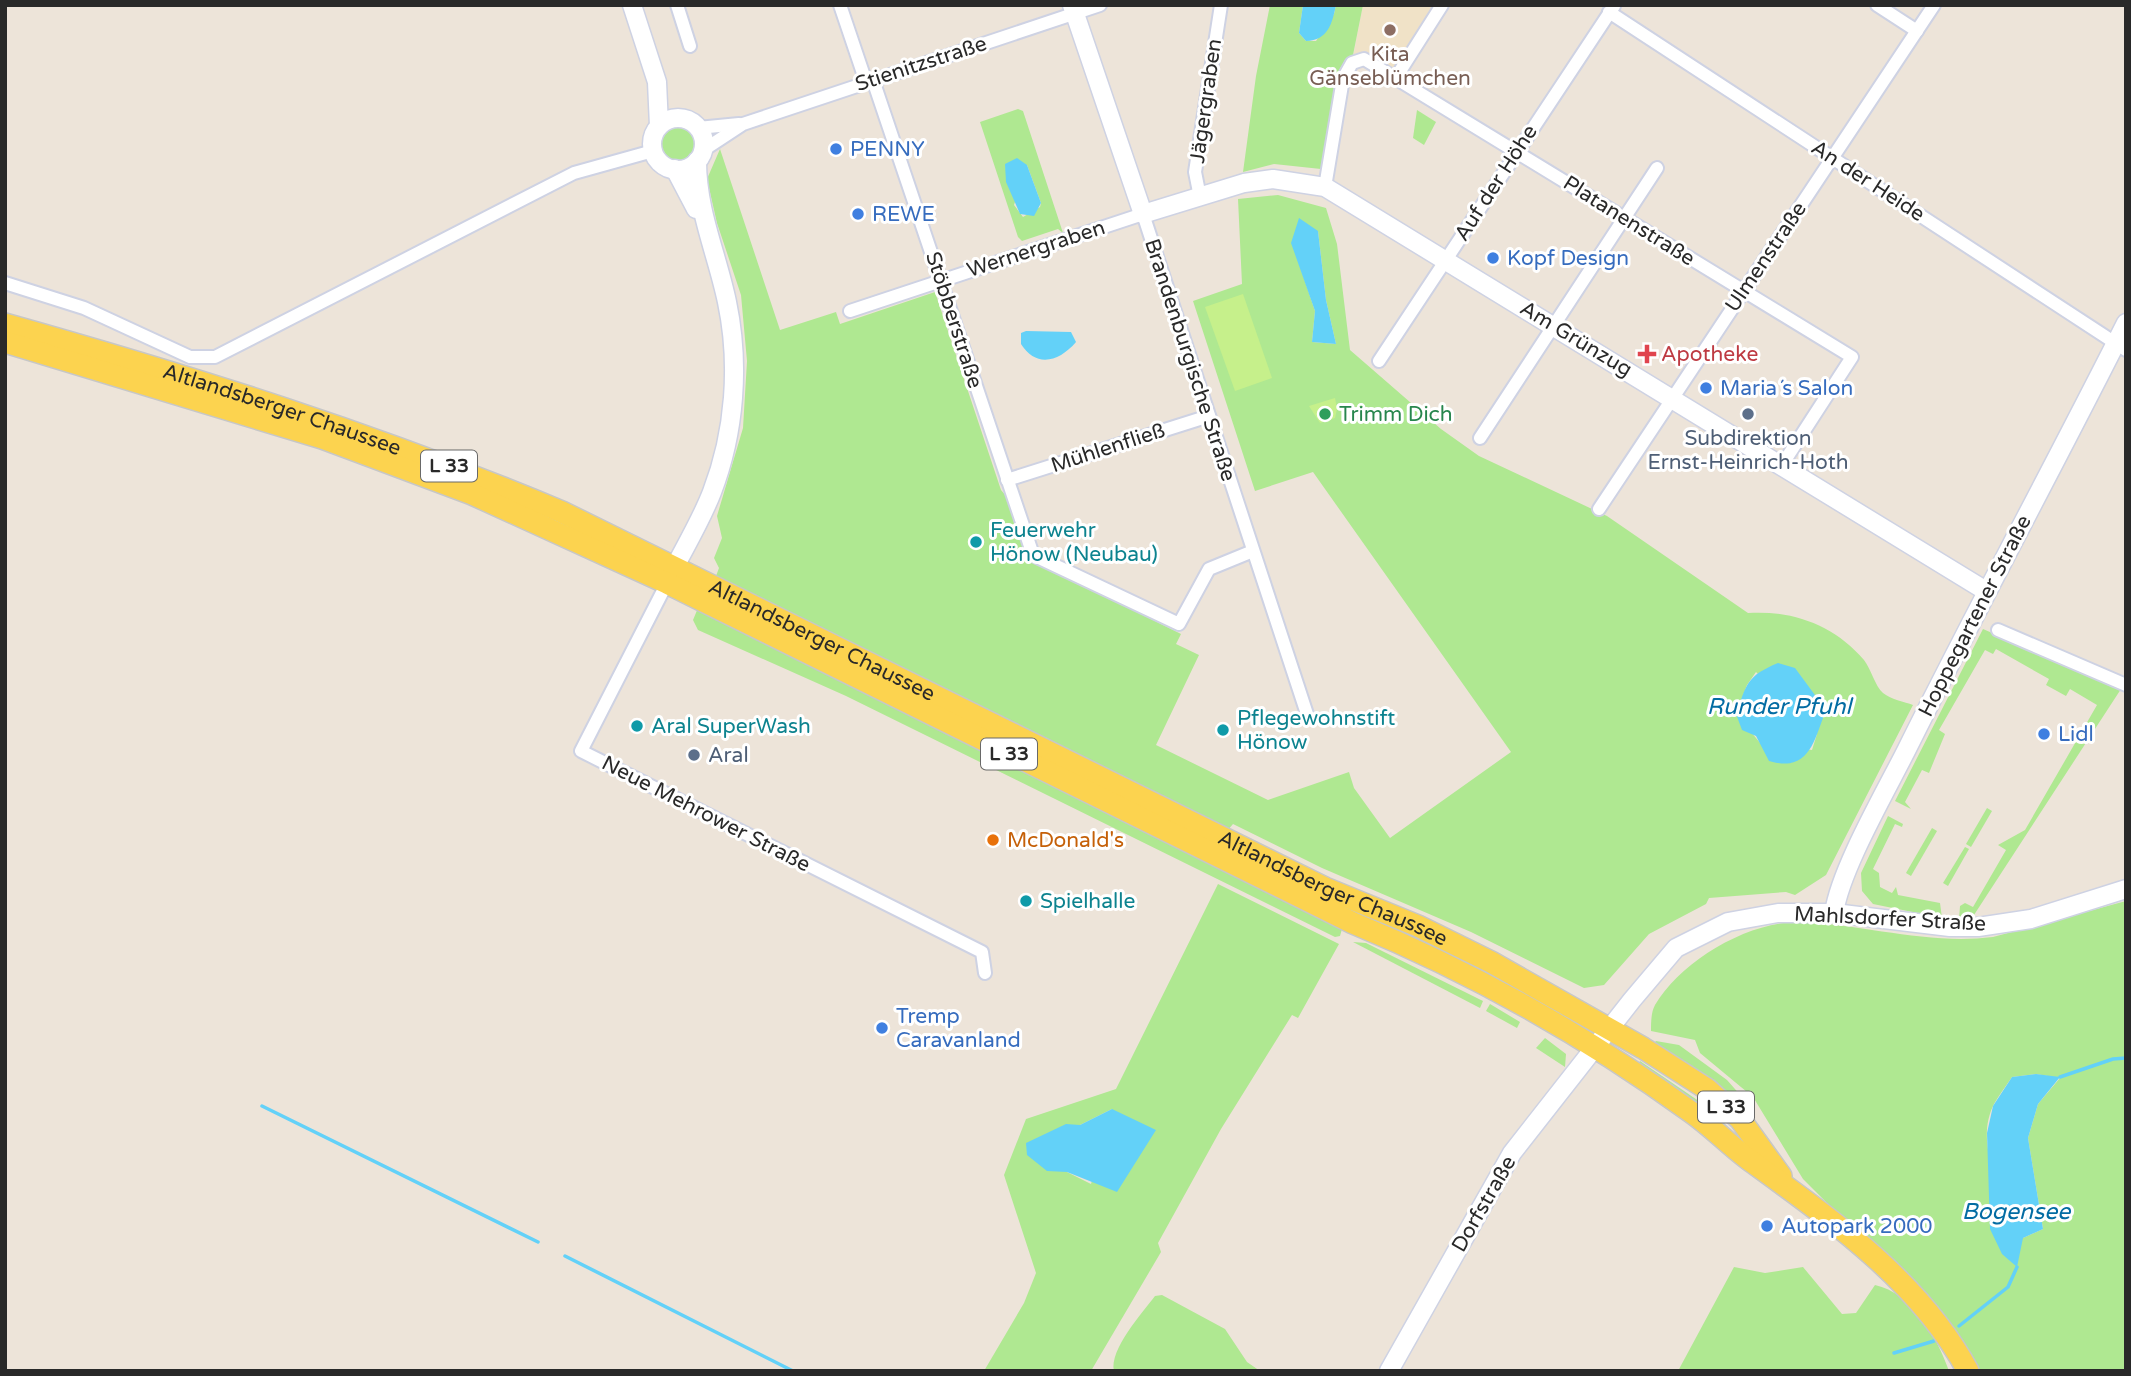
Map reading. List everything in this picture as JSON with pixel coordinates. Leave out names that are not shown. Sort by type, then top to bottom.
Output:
[{"type":"main road","points":[[632,5],[657,82],[680,118],[698,128],[704,143],[700,156],[699,198],[731,324],[735,364],[731,408],[712,493],[671,574]]},
{"type":"main road","name":"Brandenburgische Straße","points":[[1074,9],[1143,215]]},
{"type":"main road","points":[[657,82],[659,126]]},
{"type":"main road","points":[[680,118],[673,118],[659,126],[652,138],[653,152],[661,164],[675,169],[690,166],[700,156]]},
{"type":"main road","points":[[675,169],[706,230]]},
{"type":"main road","name":"Am Grünzug","points":[[1143,215],[1244,183],[1273,179],[1325,187],[1986,591]]},
{"type":"main road","name":"Altlandsberger Chaussee","points":[[5,324],[171,370],[352,430],[550,506],[671,574],[1346,920],[1433,956],[1594,1048]]},
{"type":"main road","name":"Hoppegartener Straße","points":[[1834,913],[1839,891],[1879,804],[1986,591],[2121,346],[2126,324]]},
{"type":"main road","name":"Altlandsberger Chaussee","points":[[5,342],[322,438],[472,494],[671,574],[1325,888],[1418,926],[1479,956],[1609,1028]]},
{"type":"main road","name":"Mahlsdorfer Straße","points":[[1594,1048],[1676,948],[1696,935],[1728,922],[1778,913],[1834,913],[1950,927],[1978,927],[2031,919],[2126,889]]},
{"type":"main road","name":"L 33","points":[[1609,1028],[1707,1090],[1732,1112],[1788,1187]]},
{"type":"main road","name":"L 33","points":[[1594,1048],[1691,1112],[1745,1157],[1788,1187],[1910,1290],[1941,1327],[1968,1371]]},
{"type":"main road","name":"Dorfstraße","points":[[1389,1371],[1512,1153],[1594,1048]]},
{"type":"street","points":[[677,5],[690,46]]},
{"type":"street","name":"Stöbberstraße","points":[[840,5],[941,279],[1033,555],[1178,624],[1184,619],[1209,569],[1253,551]]},
{"type":"street","name":"Stienitzstraße","points":[[698,128],[743,124],[1074,9],[1100,5]]},
{"type":"street","name":"Jägergraben","points":[[1200,197],[1195,172],[1222,5]]},
{"type":"street","points":[[1401,82],[1442,5]]},
{"type":"street","points":[[1877,5],[1917,31]]},
{"type":"street","name":"Ulmenstraße","points":[[1599,509],[1934,5]]},
{"type":"street","name":"Auf der Höhe","points":[[1379,361],[1612,9]]},
{"type":"street","name":"An der Heide","points":[[1612,9],[1833,158],[2121,346]]},
{"type":"street","name":"Platanenstraße","points":[[1325,187],[1347,69],[1352,63],[1364,60],[1852,357],[1782,465]]},
{"type":"street","name":"Stienitzstraße","points":[[700,156],[743,124]]},
{"type":"street","points":[[5,283],[85,308],[190,357],[203,359],[228,352],[574,173],[606,162],[653,152]]},
{"type":"street","points":[[1480,438],[1657,168]]},
{"type":"street","name":"Wernergraben","points":[[850,311],[1143,215]]},
{"type":"street","name":"Brandenburgische Straße","points":[[1143,215],[1307,715]]},
{"type":"street","name":"Mühlenfließ","points":[[1007,480],[1209,416]]},
{"type":"street","name":"Neue Mehrower Straße","points":[[671,574],[581,751],[982,953],[985,973]]},
{"type":"street","points":[[1998,629],[2125,683]]},
{"type":"shaded area","name":"Kita Gänseblümchen","points":[[1363,5],[1438,5],[1393,67],[1353,58]]},
{"type":"green space","points":[[1270,5],[1303,5],[1299,33],[1306,41],[1316,41],[1334,14],[1336,5],[1363,5],[1353,55],[1345,60],[1337,74],[1321,169],[1274,164],[1243,172],[1256,76]]},
{"type":"green space","points":[[1018,109],[1023,111],[1063,233],[1058,229],[1022,241],[1018,237],[980,122]],"holes":[[[1027,165],[1041,203],[1040,207],[1023,217],[1014,205]]]},
{"type":"green space","points":[[1417,110],[1436,122],[1424,145],[1413,138]]},
{"type":"green space","points":[[678,127],[691,133],[697,146],[691,159],[678,165],[665,159],[659,146],[665,133]]},
{"type":"green space","points":[[720,149],[780,330],[836,312],[840,324],[935,292],[1001,490],[1007,497],[1028,557],[1181,634],[1176,644],[1199,655],[1156,745],[1268,800],[1349,772],[1354,788],[1390,838],[1511,752],[1313,472],[1255,491],[1193,301],[1242,284],[1238,199],[1278,195],[1326,208],[1337,244],[1350,350],[1441,429],[1479,456],[1607,516],[1748,613],[1796,617],[1826,629],[1864,660],[1883,693],[1913,705],[1826,875],[1795,895],[1786,892],[1709,898],[1706,904],[1649,934],[1604,985],[1584,988],[1471,932],[1322,868],[1233,824],[1227,831],[716,576],[719,568],[714,558],[722,538],[717,516],[743,428],[747,361],[741,295],[717,223],[707,179]],"holes":[[[1318,231],[1326,300],[1336,344],[1312,342],[1315,311],[1292,243]],[[1756,672],[1817,734],[1812,750],[1761,744],[1736,714],[1747,685]]]},
{"type":"green space","points":[[1243,294],[1272,378],[1235,391],[1205,307]]},
{"type":"green space","name":"Trimm Dich","points":[[1335,398],[1335,418],[1320,423],[1309,406]]},
{"type":"green space","points":[[698,608],[1342,929],[1340,936],[1335,937],[846,696],[698,630],[693,620]]},
{"type":"green space","points":[[1983,629],[2121,689],[1972,918],[1959,919],[1960,906],[1965,903],[1973,907],[2006,850],[1998,845],[2025,830],[2097,705],[2070,689],[2066,696],[2046,685],[2049,679],[1996,649],[1993,654],[1985,650],[1939,730],[1945,734],[1929,773],[1922,770],[1905,802],[1911,809],[1895,801]]},
{"type":"green space","points":[[1987,808],[1992,811],[1971,847],[1966,844]]},
{"type":"green space","points":[[1888,816],[1903,824],[1902,827],[1895,824],[1873,869],[1879,873],[1880,887],[1892,893],[1896,887],[1898,895],[1940,903],[1942,918],[1873,904],[1862,891],[1861,873]]},
{"type":"green space","points":[[1932,828],[1937,831],[1911,876],[1906,873]]},
{"type":"green space","points":[[1965,847],[1969,849],[1948,886],[1943,883]]},
{"type":"green space","points":[[1218,884],[1339,944],[1298,1018],[1292,1015],[1221,1129],[1158,1243],[1161,1252],[1091,1371],[984,1371],[1024,1303],[1036,1273],[1004,1175],[1026,1119],[1116,1089]],"holes":[[[1112,1109],[1091,1184],[1067,1172],[1066,1125],[1080,1125]]]},
{"type":"green space","points":[[2126,901],[2126,1371],[1977,1371],[1861,1237],[1803,1179],[1753,1097],[1700,1053],[1695,1040],[1651,1031],[1655,1005],[1681,973],[1718,946],[1760,928],[1802,922],[1921,937],[1993,937]],"holes":[[[2036,1074],[2060,1078],[2038,1104],[2028,1138],[2043,1229],[2023,1238],[1994,1172],[1989,1155],[1988,1121],[1994,1104],[2012,1077]]]},
{"type":"green space","points":[[1353,942],[1366,943],[1483,1001],[1480,1008]]},
{"type":"green space","points":[[1490,1004],[1520,1022],[1517,1028],[1486,1011]]},
{"type":"green space","points":[[1545,1038],[1566,1054],[1565,1067],[1536,1048]]},
{"type":"green space","points":[[1656,1041],[1679,1045],[1727,1080],[1742,1097],[1753,1120],[1721,1086],[1654,1043]]},
{"type":"green space","points":[[1640,1061],[1712,1110],[1742,1143],[1636,1068]]},
{"type":"green space","points":[[1734,1267],[1765,1273],[1803,1267],[1842,1314],[1856,1313],[1875,1285],[1888,1290],[1912,1307],[1921,1318],[1938,1344],[1949,1371],[1678,1371]]},
{"type":"green space","points":[[1162,1295],[1225,1329],[1247,1362],[1260,1371],[1114,1371],[1116,1353],[1121,1343],[1155,1296]]},
{"type":"water","points":[[1303,5],[1336,5],[1328,30],[1319,38],[1306,41],[1299,33]]},
{"type":"water","points":[[1017,158],[1027,165],[1041,203],[1034,216],[1020,214],[1006,182],[1005,164]]},
{"type":"water","points":[[1299,218],[1318,231],[1326,300],[1336,344],[1312,342],[1315,311],[1291,243]]},
{"type":"water","points":[[1071,332],[1076,342],[1055,358],[1041,359],[1027,352],[1021,344],[1021,333]]},
{"type":"water","name":"Runder Pfuhl","points":[[1778,663],[1795,668],[1826,710],[1814,742],[1802,758],[1794,762],[1769,761],[1756,736],[1742,730],[1736,714],[1754,677]]},
{"type":"water","name":"Bogensee","points":[[2036,1074],[2060,1077],[2038,1104],[2028,1138],[2043,1229],[2023,1238],[2017,1267],[2002,1254],[1990,1229],[1987,1133],[1993,1106],[2012,1077]]},
{"type":"water","points":[[1112,1109],[1156,1130],[1117,1192],[1067,1172],[1047,1171],[1027,1155],[1026,1143],[1066,1124],[1080,1125]]},
{"type":"waterway","points":[[2060,1077],[2113,1059],[2126,1058]]},
{"type":"waterway","points":[[262,1106],[538,1242]]},
{"type":"waterway","points":[[565,1256],[793,1371]]},
{"type":"waterway","points":[[1959,1326],[2008,1287],[2017,1267]]},
{"type":"waterway","points":[[1894,1353],[1934,1341]]},
{"type":"place","name":"Kita Gänseblümchen","points":[[1390,30]]},
{"type":"place","name":"PENNY","points":[[836,149]]},
{"type":"place","name":"REWE","points":[[858,214]]},
{"type":"place","name":"Kopf Design","points":[[1493,258]]},
{"type":"place","name":"Apotheke","points":[[1647,354]]},
{"type":"place","name":"Maria´s Salon","points":[[1706,388]]},
{"type":"place","name":"Trimm Dich","points":[[1325,414]]},
{"type":"place","name":"Subdirektion Ernst-Heinrich-Hoth","points":[[1748,414]]},
{"type":"place","name":"Feuerwehr Hönow (Neubau)","points":[[976,542]]},
{"type":"place","name":"Aral SuperWash","points":[[637,726]]},
{"type":"place","name":"Pflegewohnstift Hönow","points":[[1223,730]]},
{"type":"place","name":"Lidl","points":[[2044,734]]},
{"type":"place","name":"Aral","points":[[694,755]]},
{"type":"place","name":"McDonald's","points":[[993,840]]},
{"type":"place","name":"Spielhalle","points":[[1026,901]]},
{"type":"place","name":"Tremp Caravanland","points":[[882,1028]]},
{"type":"place","name":"Autopark 2000","points":[[1767,1226]]}]
